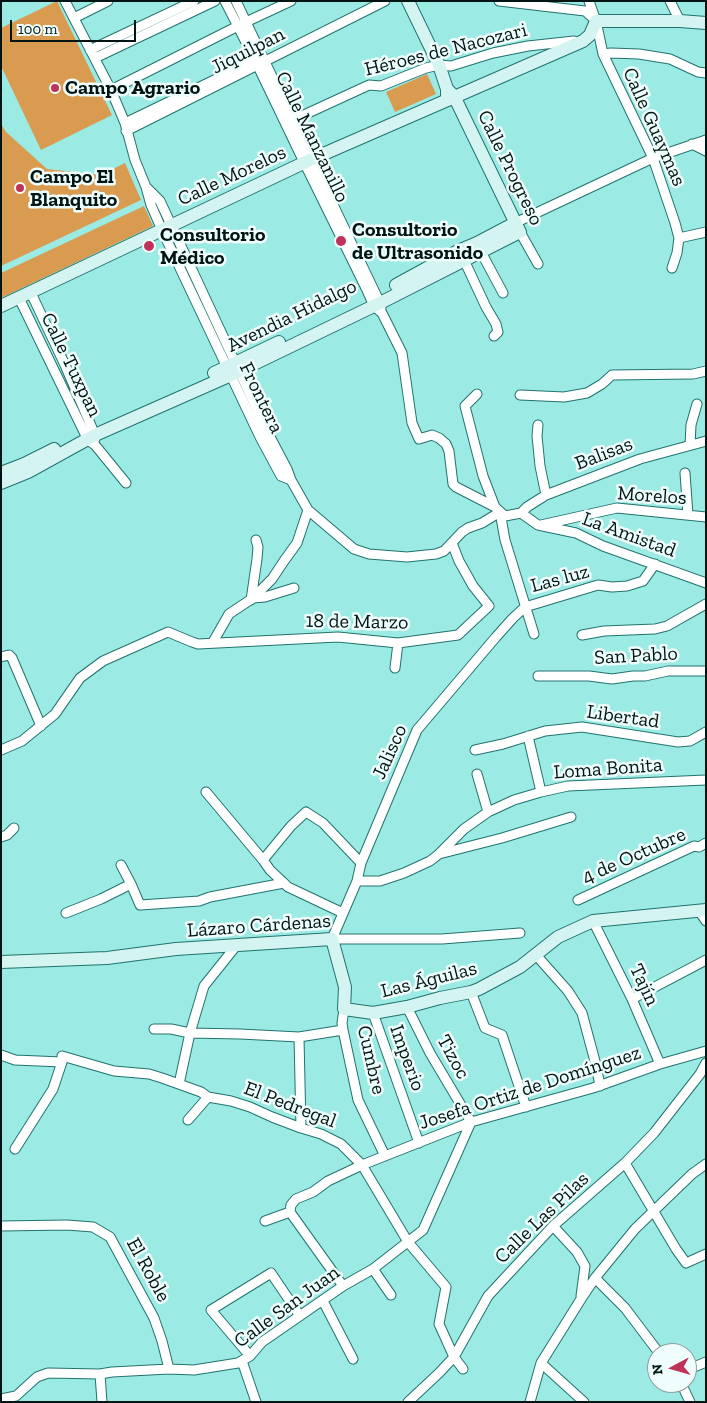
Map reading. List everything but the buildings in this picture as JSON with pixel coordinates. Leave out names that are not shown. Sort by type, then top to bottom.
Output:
[{"type":"street","name":"Frontera","points":[[65,1],[111,90],[126,127],[135,160],[146,187],[160,201],[167,227],[233,369],[260,437],[281,476],[291,480],[308,510],[354,549],[365,554],[407,556],[436,554],[444,550],[462,532],[482,524],[497,510]]},
{"type":"street","points":[[74,18],[108,1]]},
{"type":"street","points":[[93,54],[194,1]]},
{"type":"street","points":[[93,54],[215,1]]},
{"type":"street","name":"Calle Manzanillo","points":[[226,1],[242,24],[402,353],[412,423],[419,439],[432,435],[446,444],[449,451],[453,484],[497,510]]},
{"type":"street","name":"Calle Manzanillo","points":[[236,1],[242,24]]},
{"type":"street","points":[[111,90],[291,1]]},
{"type":"street","name":"Jiquilpan","points":[[260,61],[372,1]]},
{"type":"street","name":"Jiquilpan","points":[[126,127],[385,1]]},
{"type":"street","name":"Calle Progreso","points":[[408,1],[438,65],[449,95],[514,229],[538,264]]},
{"type":"street","points":[[499,1],[585,11],[596,21],[680,21],[706,23]]},
{"type":"street","name":"Calle Guaymas","points":[[589,1],[596,21],[603,54],[653,158],[676,223],[679,238],[672,268]]},
{"type":"street","points":[[670,1],[680,21]]},
{"type":"street","points":[[583,40],[590,35],[596,21]]},
{"type":"street","name":"Héroes de Nacozari","points":[[293,120],[369,85],[381,86],[426,68],[438,65],[451,66],[494,53],[528,46],[583,40]]},
{"type":"street","name":"Calle Morelos","points":[[1,306],[449,95],[583,40]]},
{"type":"street","points":[[603,54],[639,54],[670,59],[698,72],[706,73]]},
{"type":"street","name":"Calle Manzanillo","points":[[260,61],[293,120],[308,161]]},
{"type":"street","name":"Avendia Hidalgo","points":[[377,303],[458,251],[514,229],[653,158],[706,140]]},
{"type":"street","points":[[692,144],[706,151]]},
{"type":"street","name":"Avendia Hidalgo","points":[[1,483],[28,472],[91,437],[377,303],[481,252],[514,229]]},
{"type":"street","points":[[679,238],[706,232]]},
{"type":"street","points":[[481,252],[502,292]]},
{"type":"street","points":[[464,260],[496,324],[498,332],[494,336]]},
{"type":"street","name":"Calle Tuxpan","points":[[31,293],[91,437]]},
{"type":"street","name":"Calle Tuxpan","points":[[19,298],[91,437],[126,483]]},
{"type":"street","points":[[520,395],[564,397],[587,393],[612,375],[693,374],[706,371]]},
{"type":"street","points":[[477,394],[465,406],[484,476],[497,510],[534,634]]},
{"type":"street","points":[[690,446],[690,425],[697,404]]},
{"type":"street","points":[[538,425],[537,436],[540,466],[546,495]]},
{"type":"street","name":"Avendia Hidalgo","points":[[1,473],[91,437]]},
{"type":"street","name":"Balisas","points":[[521,513],[546,495],[640,459],[706,441]]},
{"type":"street","points":[[685,472],[688,516]]},
{"type":"street","name":"Morelos","points":[[538,525],[617,508],[706,517]]},
{"type":"street","points":[[213,642],[229,614],[252,599],[272,579],[297,543],[308,510]]},
{"type":"street","points":[[497,510],[505,516],[521,513],[538,525]]},
{"type":"street","name":"La Amistad","points":[[538,525],[576,533],[603,546],[706,583]]},
{"type":"street","points":[[252,599],[258,548],[256,540]]},
{"type":"street","name":"18 de Marzo","points":[[1,750],[22,741],[55,714],[80,678],[103,661],[168,632],[198,644],[338,637],[398,644],[458,635],[488,606],[473,586],[459,561],[452,543]]},
{"type":"street","name":"Las luz","points":[[525,607],[598,585],[612,587],[627,586],[643,582],[655,564]]},
{"type":"street","points":[[252,599],[294,588]]},
{"type":"street","points":[[582,635],[604,631],[655,629],[667,626],[706,604]]},
{"type":"street","name":"Jalisco","points":[[332,939],[357,881],[361,863],[417,730],[496,637],[525,607]]},
{"type":"street","points":[[395,668],[398,644]]},
{"type":"street","points":[[3,656],[9,655],[12,658],[41,726]]},
{"type":"street","name":"San Pablo","points":[[538,676],[589,676],[612,679],[645,676],[668,671],[706,671]]},
{"type":"street","name":"Libertad","points":[[475,750],[503,744],[545,731],[582,727],[678,742],[690,741],[706,732]]},
{"type":"street","points":[[528,736],[541,792]]},
{"type":"street","points":[[477,774],[488,812]]},
{"type":"street","name":"Loma Bonita","points":[[439,854],[464,829],[488,812],[514,800],[541,792],[568,786],[706,780]]},
{"type":"street","name":"Lázaro Cárdenas","points":[[206,792],[270,870],[284,883],[343,913]]},
{"type":"street","points":[[263,860],[291,826],[306,812],[323,823],[361,863]]},
{"type":"street","points":[[357,881],[380,881],[394,877],[430,861],[439,854],[502,838],[571,817]]},
{"type":"street","points":[[1,837],[7,835],[14,828]]},
{"type":"street","name":"4 de Octubre","points":[[578,900],[694,846],[699,847],[706,844]]},
{"type":"street","points":[[121,865],[140,905],[199,901],[210,897],[284,883]]},
{"type":"street","points":[[66,913],[131,884]]},
{"type":"street","points":[[600,1086],[582,1013],[540,952],[558,937],[593,921],[704,914]]},
{"type":"street","name":"Tajín","points":[[593,921],[632,999],[660,1064]]},
{"type":"street","name":"Lázaro Cárdenas","points":[[1,962],[107,958],[176,950],[332,939],[442,939],[520,933]]},
{"type":"street","name":"Cumbre","points":[[332,939],[346,987],[342,1023],[358,1100],[385,1156]]},
{"type":"street","points":[[180,1084],[190,1033],[204,986],[236,946]]},
{"type":"street","name":"Las Águilas","points":[[344,1009],[372,1013],[472,992],[520,967],[540,952]]},
{"type":"street","points":[[632,999],[706,960]]},
{"type":"street","points":[[472,992],[485,1028],[502,1035],[526,1108]]},
{"type":"street","name":"Tizoc","points":[[407,1007],[430,1053],[471,1122]]},
{"type":"street","name":"Imperio","points":[[372,1013],[419,1142]]},
{"type":"street","points":[[154,1029],[172,1029],[190,1033],[299,1036],[343,1030]]},
{"type":"street","points":[[299,1036],[301,1128]]},
{"type":"street","name":"Josefa Ortiz de Domínguez","points":[[264,1221],[290,1212],[291,1205],[296,1200],[313,1192],[328,1181],[362,1165],[471,1122],[600,1086],[660,1064],[706,1051]]},
{"type":"street","name":"El Pedregal","points":[[1,1055],[15,1060],[62,1062],[62,1056],[114,1071],[149,1074],[201,1092],[208,1097],[250,1107],[272,1117],[321,1134],[341,1144],[362,1165],[408,1242],[446,1287],[439,1324],[454,1357],[464,1369]]},
{"type":"street","points":[[16,1149],[53,1089],[62,1062]]},
{"type":"street","name":"Calle Las Pilas","points":[[408,1402],[454,1357],[488,1296],[553,1226],[625,1163],[654,1133],[700,1074],[706,1063]]},
{"type":"street","points":[[188,1120],[208,1097]]},
{"type":"street","name":"Calle San Juan","points":[[15,1399],[37,1377],[48,1373],[100,1374],[170,1368],[194,1370],[238,1363],[246,1359],[262,1342],[343,1286],[373,1269],[423,1230],[471,1122]]},
{"type":"street","points":[[625,1163],[653,1212],[686,1263],[706,1254]]},
{"type":"street","points":[[530,1402],[542,1363],[595,1278],[635,1229],[692,1174],[706,1164]]},
{"type":"street","points":[[290,1212],[343,1286]]},
{"type":"street","name":"El Roble","points":[[1,1226],[67,1225],[92,1227],[110,1237],[154,1318],[170,1368]]},
{"type":"street","points":[[553,1226],[577,1252],[585,1266],[581,1299]]},
{"type":"street","points":[[373,1269],[391,1294]]},
{"type":"street","points":[[256,1402],[246,1359],[211,1310],[271,1273],[300,1316]]},
{"type":"street","points":[[595,1278],[625,1308],[652,1343]]},
{"type":"street","points":[[323,1301],[353,1359]]},
{"type":"street","points":[[542,1363],[584,1402]]},
{"type":"street","points":[[100,1374],[102,1402]]},
{"type":"street","points":[[1,1398],[15,1399]]},
{"type":"shaded area","name":"Campo Agrario","points":[[57,1],[112,115],[41,150],[1,66],[1,28]]},
{"type":"shaded area","points":[[427,74],[436,94],[395,112],[386,92]]},
{"type":"shaded area","points":[[1,124],[6,132],[47,169],[101,175],[125,163],[141,200],[1,266]]},
{"type":"shaded area","points":[[144,206],[153,226],[1,298],[1,273]]},
{"type":"place","name":"Campo Agrario","points":[[55,88]]},
{"type":"place","name":"Campo El Blanquito","points":[[20,188]]},
{"type":"place","name":"Consultorio de Ultrasonido","points":[[341,241]]},
{"type":"place","name":"Consultorio Médico","points":[[149,246]]}]
